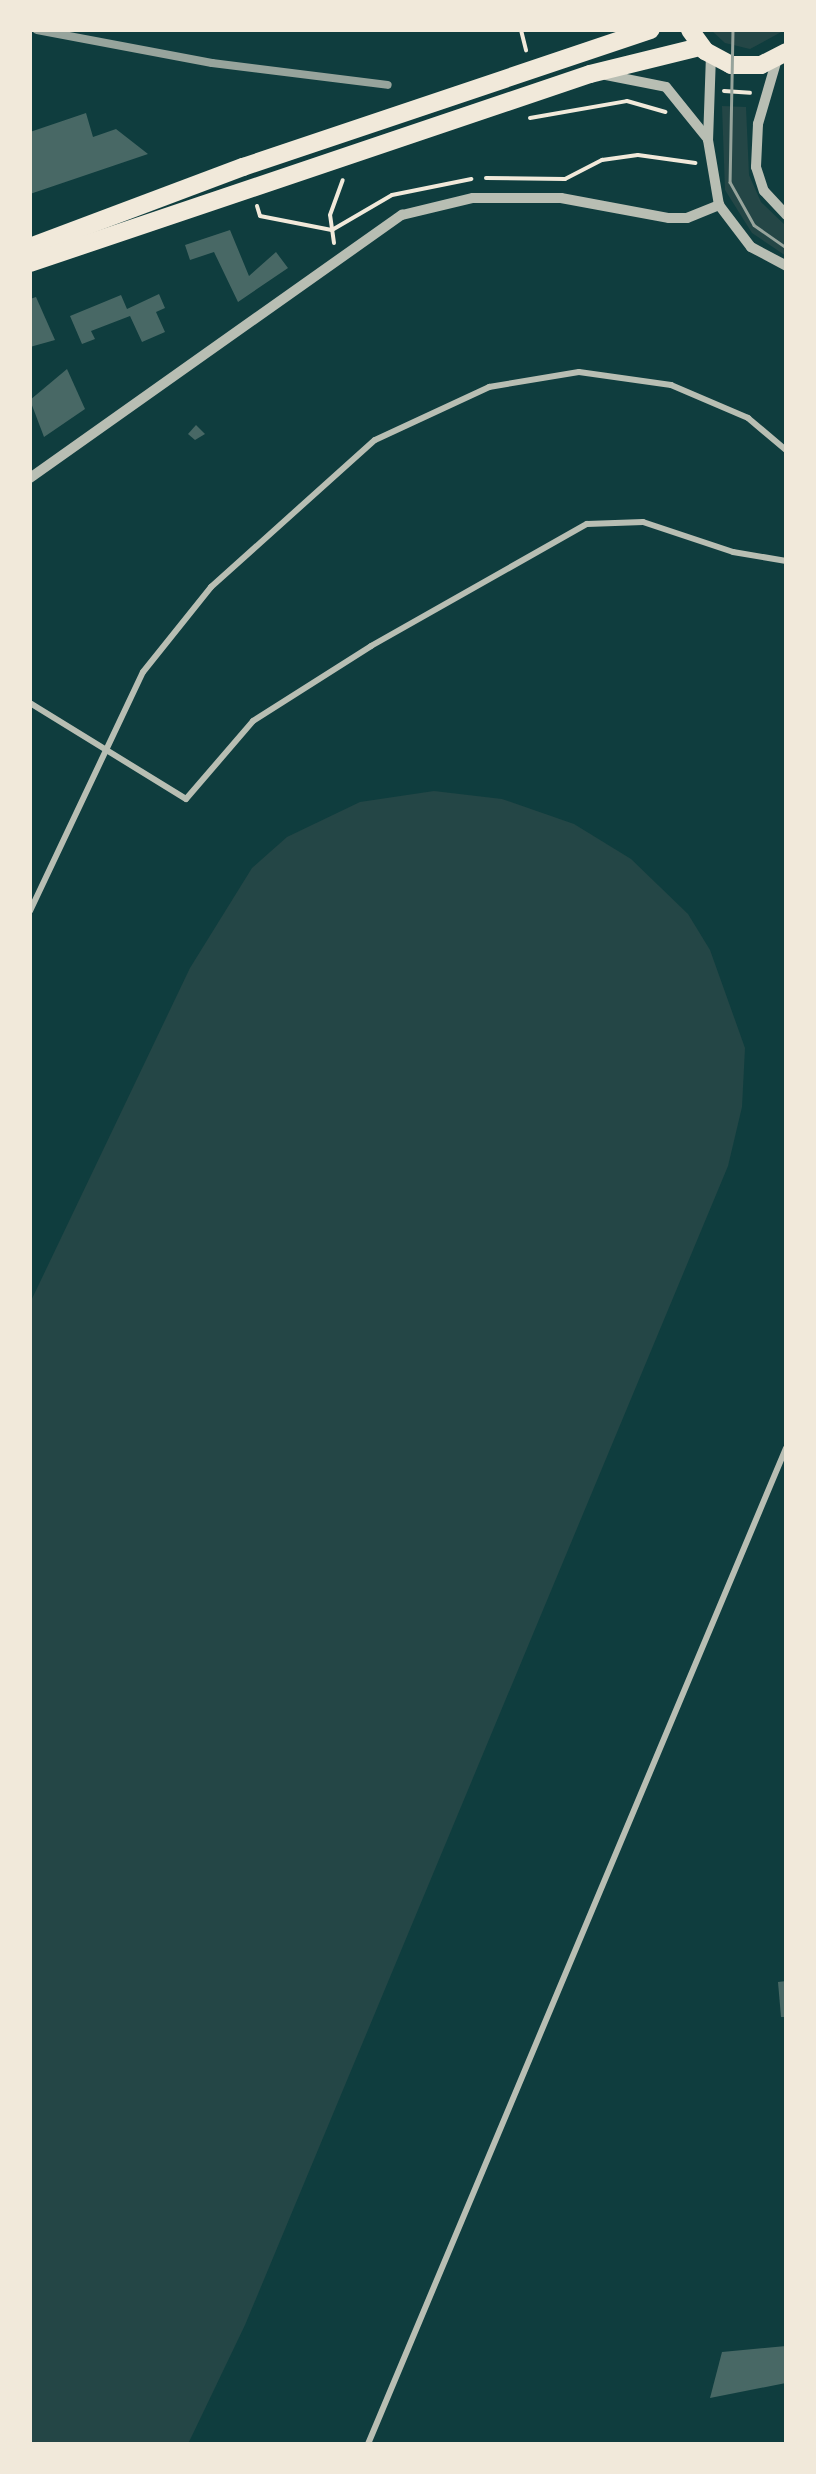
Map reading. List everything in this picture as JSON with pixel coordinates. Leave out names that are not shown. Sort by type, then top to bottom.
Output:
[{"type":"main road","points":[[30,247],[650,30]]},
{"type":"main road","points":[[690,30],[706,51],[744,67],[782,55]]},
{"type":"main road","points":[[30,263],[590,74],[706,51]]},
{"type":"street","points":[[706,51],[710,90],[708,140],[719,205],[751,248],[786,266]]},
{"type":"street","points":[[782,55],[765,94],[756,167],[764,191],[786,214]]},
{"type":"street","points":[[590,74],[648,81],[683,101],[708,140]]},
{"type":"street","points":[[30,478],[402,215],[472,198],[561,198],[669,218],[688,218],[719,205]]},
{"type":"lane","points":[[30,911],[143,672],[210,587],[291,509],[375,440],[488,387],[579,372],[672,385],[748,418],[786,450]]},
{"type":"lane","points":[[30,703],[186,799],[253,721],[370,646],[586,524],[643,522],[734,552],[786,562]]},
{"type":"lane","points":[[368,2444],[786,1448]]},
{"type":"path","points":[[521,30],[526,50]]},
{"type":"path","points":[[710,90],[765,94]]},
{"type":"path","points":[[492,108],[530,118],[627,100],[661,114],[683,101]]},
{"type":"path","points":[[334,243],[333,204],[348,172]]},
{"type":"path","points":[[255,201],[260,216],[332,230]]},
{"type":"shaded area","points":[[711,30],[785,30],[750,49],[725,43]]},
{"type":"shaded area","points":[[722,106],[746,107],[749,175],[761,202],[786,226],[786,256],[752,233],[725,190]]},
{"type":"shaded area","points":[[434,791],[502,799],[574,824],[631,859],[688,914],[710,950],[745,1048],[742,1107],[728,1166],[245,2325],[188,2444],[30,2444],[30,1303],[190,968],[252,868],[287,837],[360,802]]},
{"type":"building","points":[[86,113],[93,137],[116,129],[148,154],[30,194],[30,132]]},
{"type":"building","points":[[230,230],[249,276],[276,252],[288,268],[238,302],[214,252],[190,260],[185,245]]},
{"type":"building","points":[[159,294],[165,308],[156,312],[165,332],[142,342],[130,316],[91,331],[95,339],[82,344],[70,316],[121,295],[127,309]]},
{"type":"building","points":[[36,297],[55,340],[30,347],[30,299]]},
{"type":"building","points":[[67,369],[85,409],[44,437],[30,400]]},
{"type":"building","points":[[196,425],[205,434],[195,440],[188,434]]},
{"type":"building","points":[[786,1981],[786,2017],[781,2017],[778,1982]]},
{"type":"building","points":[[786,2346],[786,2383],[710,2398],[722,2352]]},
{"type":"tram line","points":[[733,30],[730,182],[754,225],[786,247]]},
{"type":"railway","points":[[37,30],[212,63],[388,85]]}]
